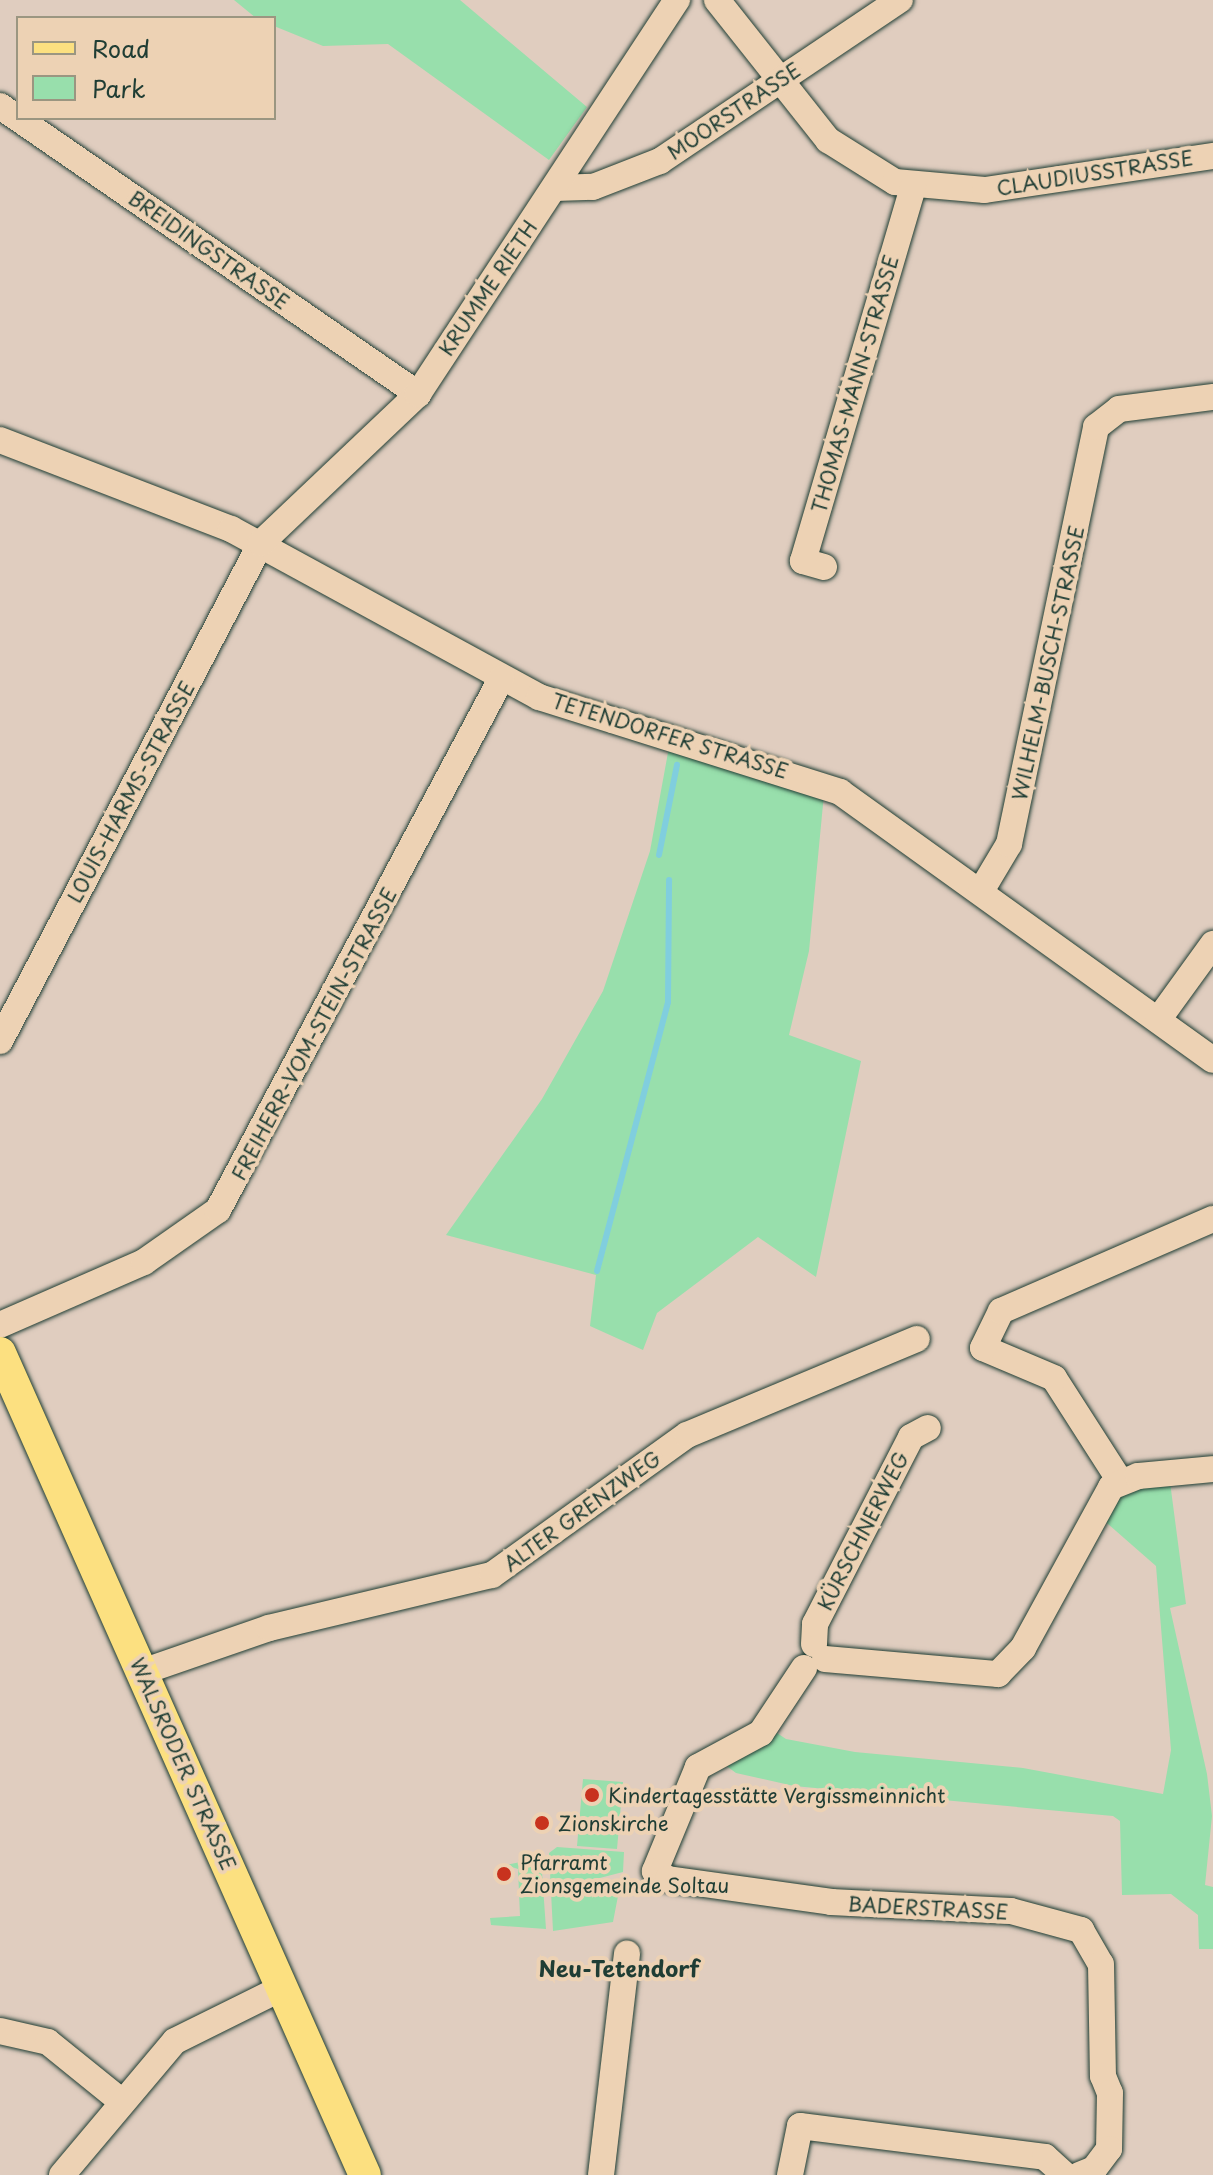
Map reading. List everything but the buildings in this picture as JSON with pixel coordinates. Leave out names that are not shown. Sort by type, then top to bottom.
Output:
[{"type":"main road","name":"WALSRODER STRASSE","points":[[0,1353],[365,2175]]},
{"type":"street","name":"KRUMME RIETH","points":[[261,543],[418,394],[677,0]]},
{"type":"street","name":"CLAUDIUSSTRASSE","points":[[717,0],[777,81],[843,153],[913,187],[985,190],[1213,156]]},
{"type":"street","name":"MOORSTRASSE","points":[[555,188],[593,187],[650,167],[900,0]]},
{"type":"street","name":"BREIDINGSTRASSE","points":[[20,120],[418,394]]},
{"type":"street","name":"THOMAS-MANN-STRASSE","points":[[824,567],[803,561],[913,187]]},
{"type":"street","name":"WILHELM-BUSCH-STRASSE","points":[[981,891],[1007,853],[1096,427],[1119,409],[1213,397]]},
{"type":"street","name":"TETENDORFER STRASSE","points":[[0,440],[261,543],[501,679],[597,719],[812,779],[875,814],[1213,1060]]},
{"type":"street","name":"LOUIS-HARMS-STRASSE","points":[[0,1041],[261,543]]},
{"type":"street","name":"FREIHERR-VOM-STEIN-STRASSE","points":[[0,1325],[144,1262],[218,1210],[501,679]]},
{"type":"street","points":[[1158,1020],[1213,944]]},
{"type":"street","points":[[1120,1481],[1054,1378],[983,1348],[1001,1311],[1213,1219]]},
{"type":"street","name":"ALTER GRENZWEG","points":[[142,1672],[269,1628],[492,1575],[687,1435],[917,1339]]},
{"type":"street","name":"KÜRSCHNERWEG","points":[[692,1780],[707,1759],[761,1733],[814,1657],[815,1624],[911,1437],[928,1428]]},
{"type":"street","points":[[814,1657],[998,1674],[1023,1648],[1101,1499],[1120,1481],[1213,1469]]},
{"type":"street","name":"BADERSTRASSE","points":[[692,1780],[655,1858],[661,1876],[831,1902],[1011,1911],[1081,1930],[1101,1964],[1103,2076],[1110,2093],[1109,2149],[1100,2165],[1079,2175]]},
{"type":"street","points":[[601,2175],[627,1954]]},
{"type":"street","points":[[62,2175],[121,2101],[175,2041],[282,1988]]},
{"type":"street","points":[[0,2031],[48,2042],[121,2101]]},
{"type":"street","points":[[790,2175],[800,2126],[1045,2157],[1065,2175]]},
{"type":"green space","points":[[234,0],[460,0],[587,107],[549,160],[388,44],[323,46],[276,27],[276,16],[254,16]]},
{"type":"green space","points":[[669,747],[824,794],[809,951],[789,1035],[861,1061],[816,1277],[758,1237],[657,1313],[643,1350],[590,1326],[596,1275],[446,1235],[542,1099],[603,991],[650,851]]},
{"type":"green space","points":[[1170,1482],[1186,1604],[1170,1608],[1207,1774],[1212,1816],[1205,1885],[1213,1887],[1213,1949],[1199,1949],[1198,1915],[1171,1894],[1122,1895],[1120,1821],[1113,1816],[794,1786],[736,1773],[717,1759],[771,1729],[786,1739],[855,1752],[1023,1768],[1163,1794],[1171,1750],[1156,1566],[1100,1517],[1120,1489]]},
{"type":"green space","points":[[583,1779],[623,1782],[617,1849],[577,1846]]},
{"type":"green space","points":[[557,1847],[624,1852],[623,1872],[592,1880],[618,1896],[613,1922],[553,1931],[549,1853]]},
{"type":"green space","points":[[541,1858],[546,1929],[491,1925],[490,1918],[520,1916],[518,1869],[506,1865]]},
{"type":"waterway","points":[[659,855],[677,765]]},
{"type":"waterway","points":[[597,1271],[668,1002],[669,880]]},
{"type":"place","name":"Kindertagesstätte Vergissmeinnicht","points":[[592,1795]]},
{"type":"place","name":"Zionskirche","points":[[542,1823]]},
{"type":"place","name":"Pfarramt Zionsgemeinde Soltau","points":[[504,1874]]},
{"type":"district","name":"Neu-Tetendorf","points":[[619,1968]]}]
